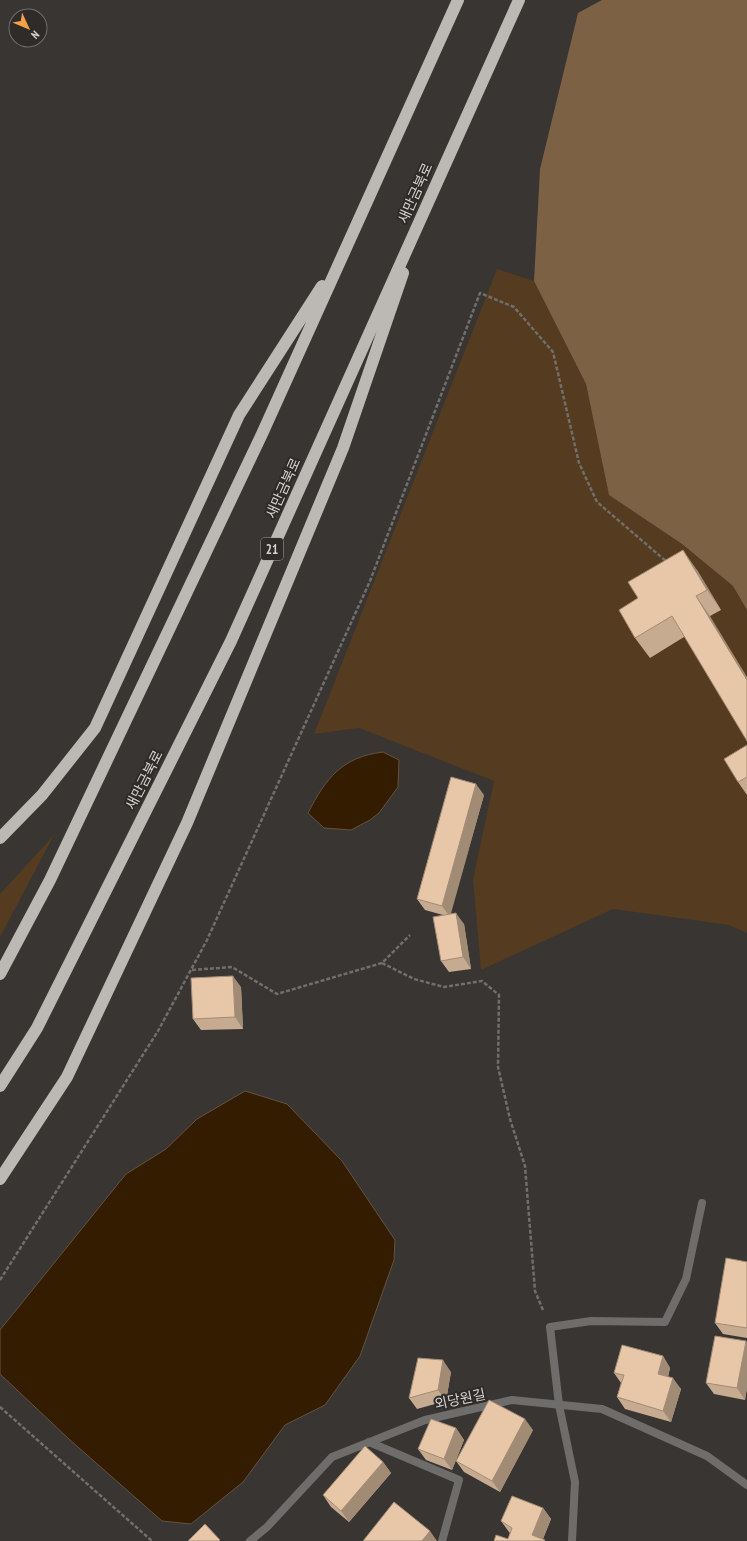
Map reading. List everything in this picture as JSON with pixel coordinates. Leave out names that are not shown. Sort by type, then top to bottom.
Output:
[{"type":"highway","points":[[0,974],[50,880],[262,434],[458,0]]},
{"type":"highway","name":"새만금북로","points":[[0,1086],[37,1028],[231,641],[519,0]]},
{"type":"highway","points":[[0,1179],[68,1077],[187,823],[343,448],[428,200]]},
{"type":"highway","points":[[0,838],[42,795],[95,728],[239,415],[345,251]]},
{"type":"street","points":[[572,1541],[575,1482],[560,1405],[550,1327],[591,1321],[665,1322],[686,1279],[702,1203]]},
{"type":"street","name":"외당원길","points":[[250,1541],[267,1527],[332,1457],[425,1420],[512,1400],[602,1409],[707,1456],[747,1485]]},
{"type":"street","points":[[369,1442],[459,1480],[442,1541]]},
{"type":"path","points":[[0,1280],[158,1031],[207,940],[370,581],[480,293],[514,307],[553,352],[579,463],[597,502],[670,564]]},
{"type":"path","points":[[191,970],[232,967],[277,994],[382,962],[410,935]]},
{"type":"path","points":[[382,962],[414,979],[444,987],[482,981],[499,995],[498,1068],[510,1119],[526,1166],[535,1291],[550,1327]]},
{"type":"path","points":[[0,1407],[152,1541]]},
{"type":"shaded area","points":[[602,0],[747,0],[747,610],[733,586],[682,544],[609,495],[586,384],[534,281],[540,169],[578,13]]},
{"type":"shaded area","points":[[497,269],[534,281],[586,384],[609,495],[682,544],[733,586],[747,610],[747,933],[729,925],[613,909],[481,970],[473,879],[494,781],[359,728],[314,734]]},
{"type":"shaded area","points":[[383,752],[399,760],[398,787],[379,813],[370,820],[351,830],[324,828],[308,813],[322,789],[337,771],[346,764],[357,759]]},
{"type":"shaded area","points":[[54,835],[0,937],[0,894]]},
{"type":"shaded area","points":[[245,1091],[287,1104],[342,1161],[395,1240],[394,1260],[360,1356],[325,1405],[285,1425],[243,1482],[191,1524],[162,1521],[70,1440],[0,1374],[0,1330],[126,1174],[166,1149],[197,1119]]},
{"type":"building","points":[[683,550],[707,590],[696,596],[747,680],[747,741],[672,616],[635,638],[619,610],[638,598],[628,582]]},
{"type":"building","points":[[747,745],[747,777],[738,782],[724,759]]},
{"type":"building","points":[[451,777],[476,784],[442,906],[417,899]]},
{"type":"building","points":[[456,913],[463,957],[441,961],[433,917]]},
{"type":"building","points":[[233,976],[235,1017],[193,1019],[191,978]]},
{"type":"building","points":[[726,1258],[747,1262],[747,1328],[715,1323]]},
{"type":"building","points":[[715,1336],[746,1341],[737,1388],[706,1383]]},
{"type":"building","points":[[622,1345],[663,1356],[658,1374],[673,1378],[663,1411],[617,1397],[624,1375],[614,1373]]},
{"type":"building","points":[[418,1358],[443,1360],[438,1390],[409,1398]]},
{"type":"building","points":[[489,1400],[525,1419],[492,1481],[456,1461]]},
{"type":"building","points":[[431,1419],[456,1428],[444,1459],[418,1449]]},
{"type":"building","points":[[365,1446],[383,1462],[341,1511],[323,1495]]},
{"type":"building","points":[[512,1496],[543,1508],[532,1535],[545,1540],[544,1541],[494,1541],[496,1535],[508,1539],[512,1528],[501,1521]]},
{"type":"building","points":[[394,1502],[430,1531],[422,1541],[363,1541]]},
{"type":"building","points":[[205,1524],[220,1540],[219,1541],[188,1541]]}]
